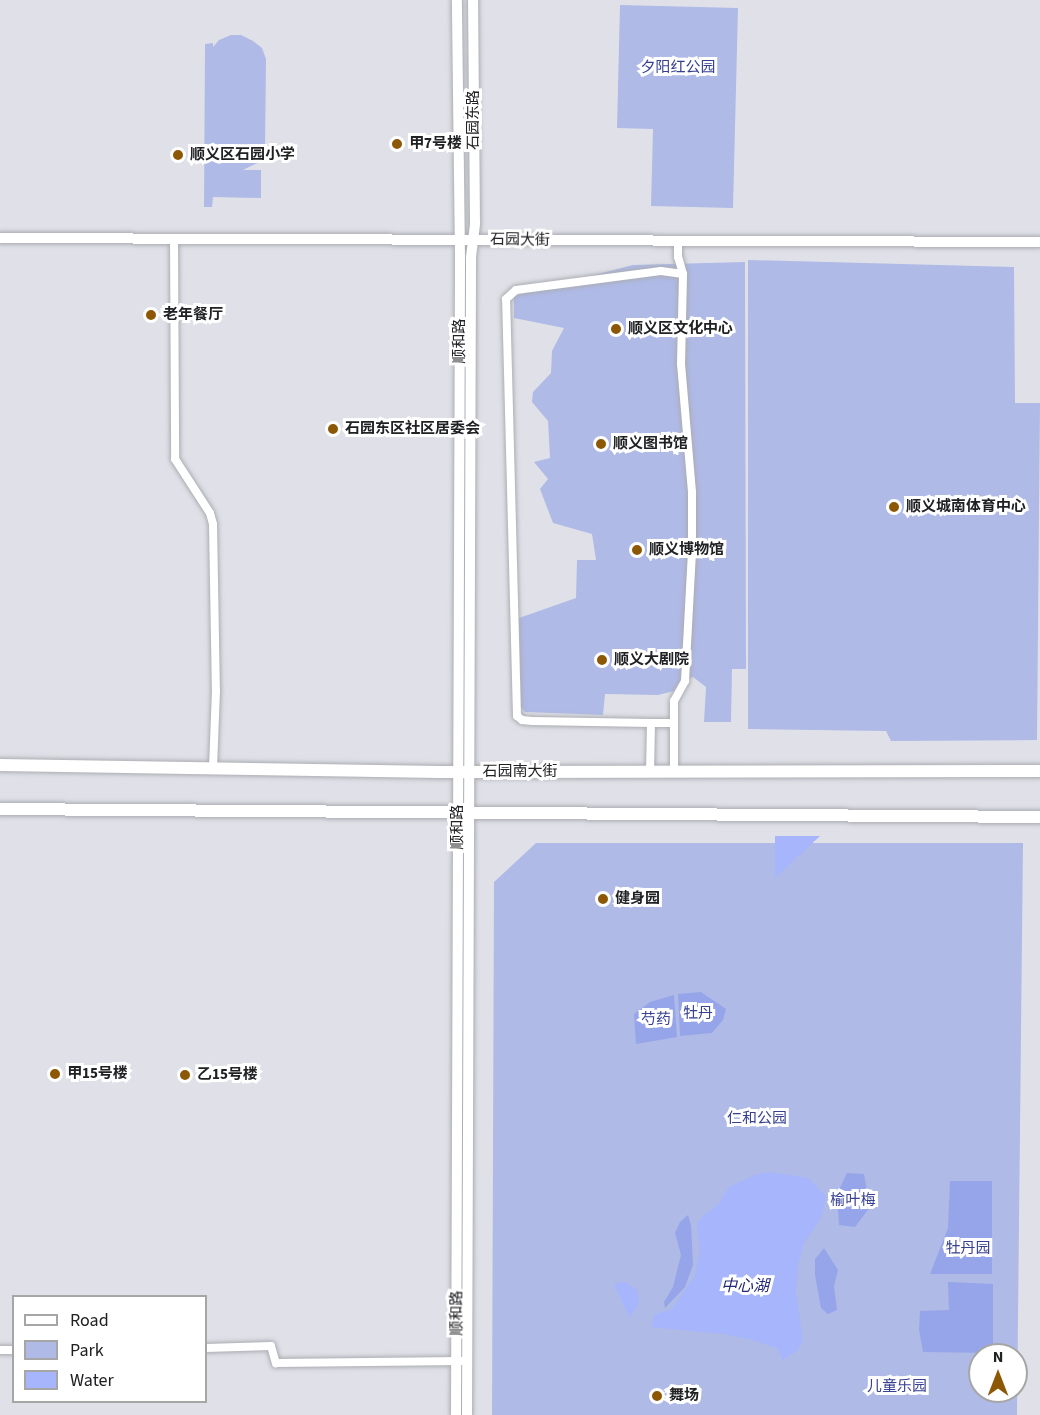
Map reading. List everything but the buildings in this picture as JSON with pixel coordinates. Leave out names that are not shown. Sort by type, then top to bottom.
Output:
[{"type":"main road","name":"石园东路","points":[[457,0],[459,238]]},
{"type":"main road","name":"石园东路","points":[[473,0],[474,239]]},
{"type":"main road","name":"石园大街","points":[[0,238],[1040,242]]},
{"type":"main road","name":"顺和路","points":[[459,238],[464,772],[462,1361],[467,1415]]},
{"type":"main road","name":"顺和路","points":[[464,772],[471,273],[474,239]]},
{"type":"main road","name":"石园南大街","points":[[0,765],[464,772],[1040,771]]},
{"type":"main road","points":[[0,808],[1040,817]]},
{"type":"main road","name":"顺和路","points":[[456,1415],[462,1361]]},
{"type":"street","points":[[174,238],[175,459],[210,513],[213,524],[216,690],[213,767]]},
{"type":"street","points":[[661,271],[672,265],[676,240]]},
{"type":"street","points":[[674,772],[674,701],[685,681],[692,550],[692,492],[681,364],[683,274],[676,240]]},
{"type":"street","points":[[674,723],[532,721],[522,720],[517,716],[506,299],[516,290],[661,271],[683,274]]},
{"type":"street","points":[[650,772],[651,723]]},
{"type":"street","points":[[207,1348],[271,1346],[276,1363],[462,1361]]},
{"type":"green space","name":"夕阳红公园","points":[[620,5],[738,8],[733,208],[651,206],[653,129],[617,128]]},
{"type":"green space","points":[[231,35],[241,35],[253,41],[262,48],[266,59],[265,151],[257,163],[243,170],[261,170],[261,198],[213,197],[212,207],[204,207],[205,44],[213,43],[213,47],[219,40]]},
{"type":"green space","name":"顺义城南体育中心","points":[[748,260],[1014,267],[1015,403],[1040,403],[1037,740],[891,741],[886,731],[748,729]]},
{"type":"green space","points":[[745,262],[746,669],[732,669],[731,722],[704,722],[706,687],[693,677],[680,681],[674,691],[658,695],[605,694],[603,715],[525,712],[521,707],[519,618],[576,598],[577,560],[596,560],[592,534],[553,523],[540,489],[548,479],[534,462],[550,458],[548,421],[532,402],[533,392],[551,373],[552,351],[564,328],[514,318],[514,296],[633,265]]},
{"type":"green space","name":"仁和公园","points":[[536,843],[1023,843],[1018,1343],[968,1343],[968,1403],[1017,1403],[1017,1415],[492,1415],[494,882]]},
{"type":"green space","name":"牡丹","points":[[701,992],[726,1009],[723,1020],[712,1033],[680,1036],[678,994]]},
{"type":"green space","name":"芍药","points":[[674,995],[677,1037],[636,1044],[634,1014],[650,1002]]},
{"type":"green space","name":"榆叶梅","points":[[847,1173],[864,1174],[870,1207],[855,1227],[839,1225],[837,1194]]},
{"type":"green space","name":"牡丹园","points":[[950,1181],[992,1181],[992,1274],[930,1274],[948,1228]]},
{"type":"green space","points":[[688,1215],[691,1225],[693,1265],[685,1287],[665,1308],[664,1302],[673,1287],[681,1255],[675,1233],[680,1222]]},
{"type":"green space","points":[[824,1248],[838,1270],[834,1286],[837,1310],[828,1314],[821,1308],[815,1275],[815,1259]]},
{"type":"green space","name":"牡丹园","points":[[948,1282],[993,1284],[993,1343],[968,1343],[968,1353],[923,1352],[919,1330],[920,1311],[949,1310]]},
{"type":"water","points":[[775,836],[820,836],[775,878]]},
{"type":"water","name":"中心湖","points":[[769,1172],[809,1178],[826,1196],[821,1218],[804,1243],[798,1265],[796,1291],[803,1342],[797,1351],[783,1360],[777,1348],[752,1340],[724,1334],[651,1327],[654,1315],[672,1309],[695,1276],[700,1251],[697,1224],[701,1218],[719,1203],[729,1187],[755,1175]]},
{"type":"water","points":[[625,1282],[636,1289],[639,1299],[637,1308],[629,1317],[614,1284]]},
{"type":"place","name":"甲7号楼","points":[[397,144]]},
{"type":"place","name":"顺义区石园小学","points":[[178,155]]},
{"type":"place","name":"老年餐厅","points":[[151,315]]},
{"type":"place","name":"顺义区文化中心","points":[[616,329]]},
{"type":"place","name":"石园东区社区居委会","points":[[333,429]]},
{"type":"place","name":"顺义图书馆","points":[[601,444]]},
{"type":"place","name":"顺义城南体育中心","points":[[894,507]]},
{"type":"place","name":"顺义博物馆","points":[[637,550]]},
{"type":"place","name":"顺义大剧院","points":[[602,660]]},
{"type":"place","name":"健身园","points":[[603,899]]},
{"type":"place","name":"甲15号楼","points":[[55,1074]]},
{"type":"place","name":"乙15号楼","points":[[185,1075]]},
{"type":"place","name":"舞场","points":[[657,1396]]},
{"type":"park label","name":"儿童乐园","points":[[897,1387]]}]
